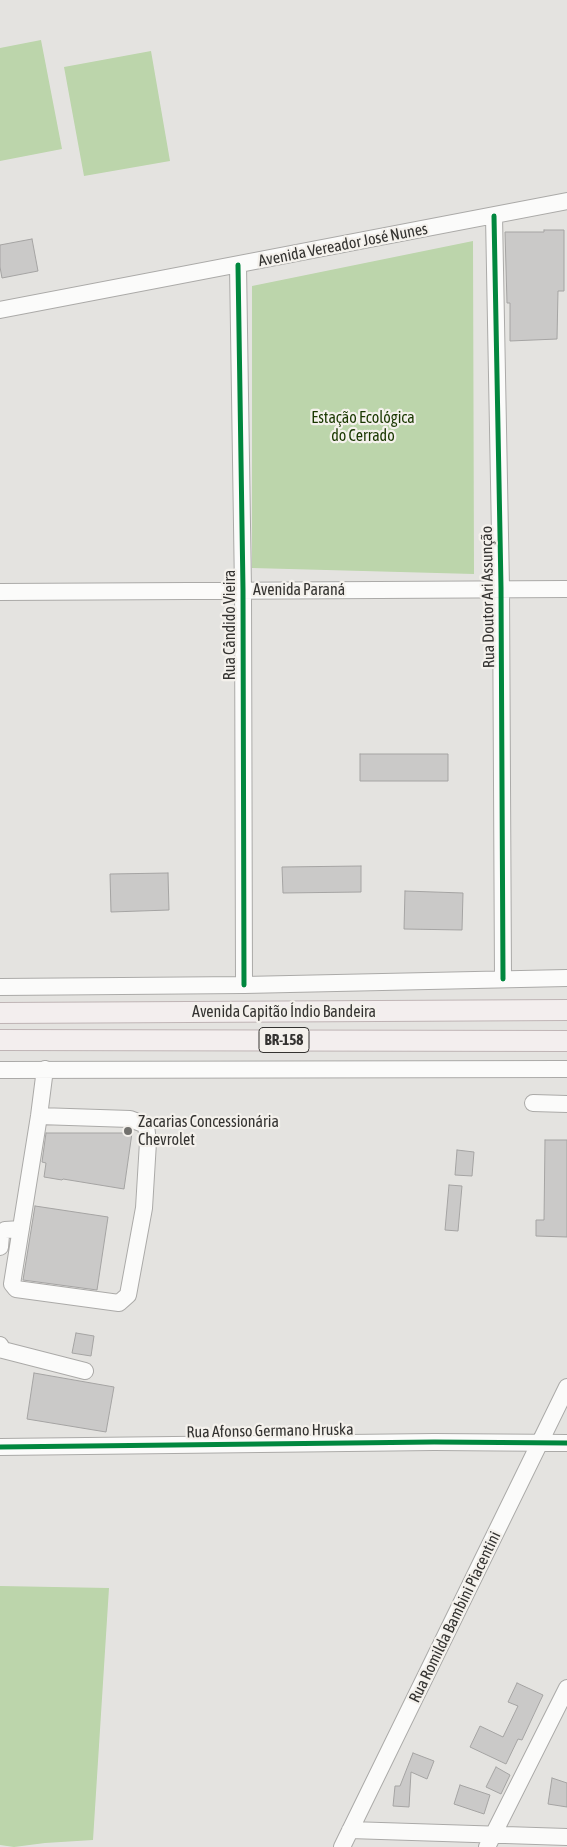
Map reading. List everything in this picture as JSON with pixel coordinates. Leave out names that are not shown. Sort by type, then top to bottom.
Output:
[{"type":"main road","name":"Avenida Capitão Índio Bandeira","points":[[0,1013],[567,1010]]},
{"type":"main road","name":"Avenida Capitão Índio Bandeira","points":[[0,1040],[567,1041]]},
{"type":"street","name":"Avenida Vereador José Nunes","points":[[0,310],[567,201]]},
{"type":"street","name":"Rua Doutor Ari Assunção","points":[[494,216],[501,588],[503,979]]},
{"type":"street","name":"Rua Cândido Vieira","points":[[238,265],[243,590],[244,985]]},
{"type":"street","name":"Avenida Paraná","points":[[0,592],[567,589]]},
{"type":"street","points":[[0,987],[244,985],[567,978]]},
{"type":"street","points":[[39,1116],[130,1119],[146,1125],[148,1142],[144,1208],[128,1295],[119,1303],[16,1289],[12,1284],[45,1069]]},
{"type":"street","points":[[0,1070],[567,1069]]},
{"type":"street","points":[[533,1103],[567,1104]]},
{"type":"street","points":[[0,1247],[1,1235],[6,1230],[21,1230]]},
{"type":"street","points":[[0,1345],[3,1350],[86,1371]]},
{"type":"street","name":"Rua Romilda Bambini Piacentini","points":[[342,1847],[567,1387]]},
{"type":"street","name":"Rua Afonso Germano Hruska","points":[[0,1447],[567,1443]]},
{"type":"street","points":[[490,1841],[567,1688]]},
{"type":"street","points":[[350,1830],[490,1841],[567,1836]]},
{"type":"green space","points":[[41,40],[62,149],[0,161],[0,48]]},
{"type":"green space","points":[[151,51],[170,161],[84,176],[64,67]]},
{"type":"green space","name":"Estação Ecológica do Cerrado","points":[[473,241],[474,574],[252,568],[252,286]]},
{"type":"green space","points":[[0,1586],[109,1588],[93,1840],[14,1847],[0,1845]]},
{"type":"building","points":[[544,230],[564,230],[564,291],[558,291],[557,339],[510,341],[510,303],[507,303],[505,232],[544,232]]},
{"type":"building","points":[[32,239],[38,271],[2,278],[0,245]]},
{"type":"building","points":[[360,754],[448,754],[448,781],[360,781]]},
{"type":"building","points":[[361,866],[361,892],[283,893],[282,867]]},
{"type":"building","points":[[168,873],[169,910],[111,912],[110,874]]},
{"type":"building","points":[[405,891],[463,893],[462,930],[404,929]]},
{"type":"building","points":[[46,1133],[132,1133],[124,1189],[44,1177],[46,1163],[42,1162]]},
{"type":"building","points":[[545,1140],[567,1140],[567,1237],[536,1236],[536,1220],[544,1220]]},
{"type":"building","points":[[457,1150],[474,1152],[472,1176],[455,1175]]},
{"type":"building","points":[[449,1185],[462,1186],[458,1231],[445,1230]]},
{"type":"building","points":[[35,1206],[108,1217],[97,1290],[23,1280]]},
{"type":"building","points":[[76,1333],[94,1336],[91,1356],[72,1353]]},
{"type":"building","points":[[34,1373],[114,1387],[106,1432],[27,1419]]},
{"type":"building","points":[[517,1683],[543,1695],[522,1740],[518,1739],[506,1764],[470,1747],[480,1726],[503,1737],[518,1706],[508,1702]]},
{"type":"building","points":[[413,1753],[434,1761],[427,1779],[411,1772],[409,1807],[393,1806],[395,1786],[400,1786]]},
{"type":"building","points":[[496,1767],[510,1775],[501,1794],[486,1787]]},
{"type":"building","points":[[552,1778],[567,1783],[567,1807],[548,1804]]},
{"type":"building","points":[[460,1785],[490,1795],[484,1814],[454,1804]]},
{"type":"cycle path","points":[[494,216],[501,588],[503,979]]},
{"type":"cycle path","points":[[238,265],[243,590],[244,985]]},
{"type":"cycle path","points":[[0,1447],[434,1442],[567,1443]]},
{"type":"place","name":"Zacarias Concessionária Chevrolet","points":[[128,1131]]}]
